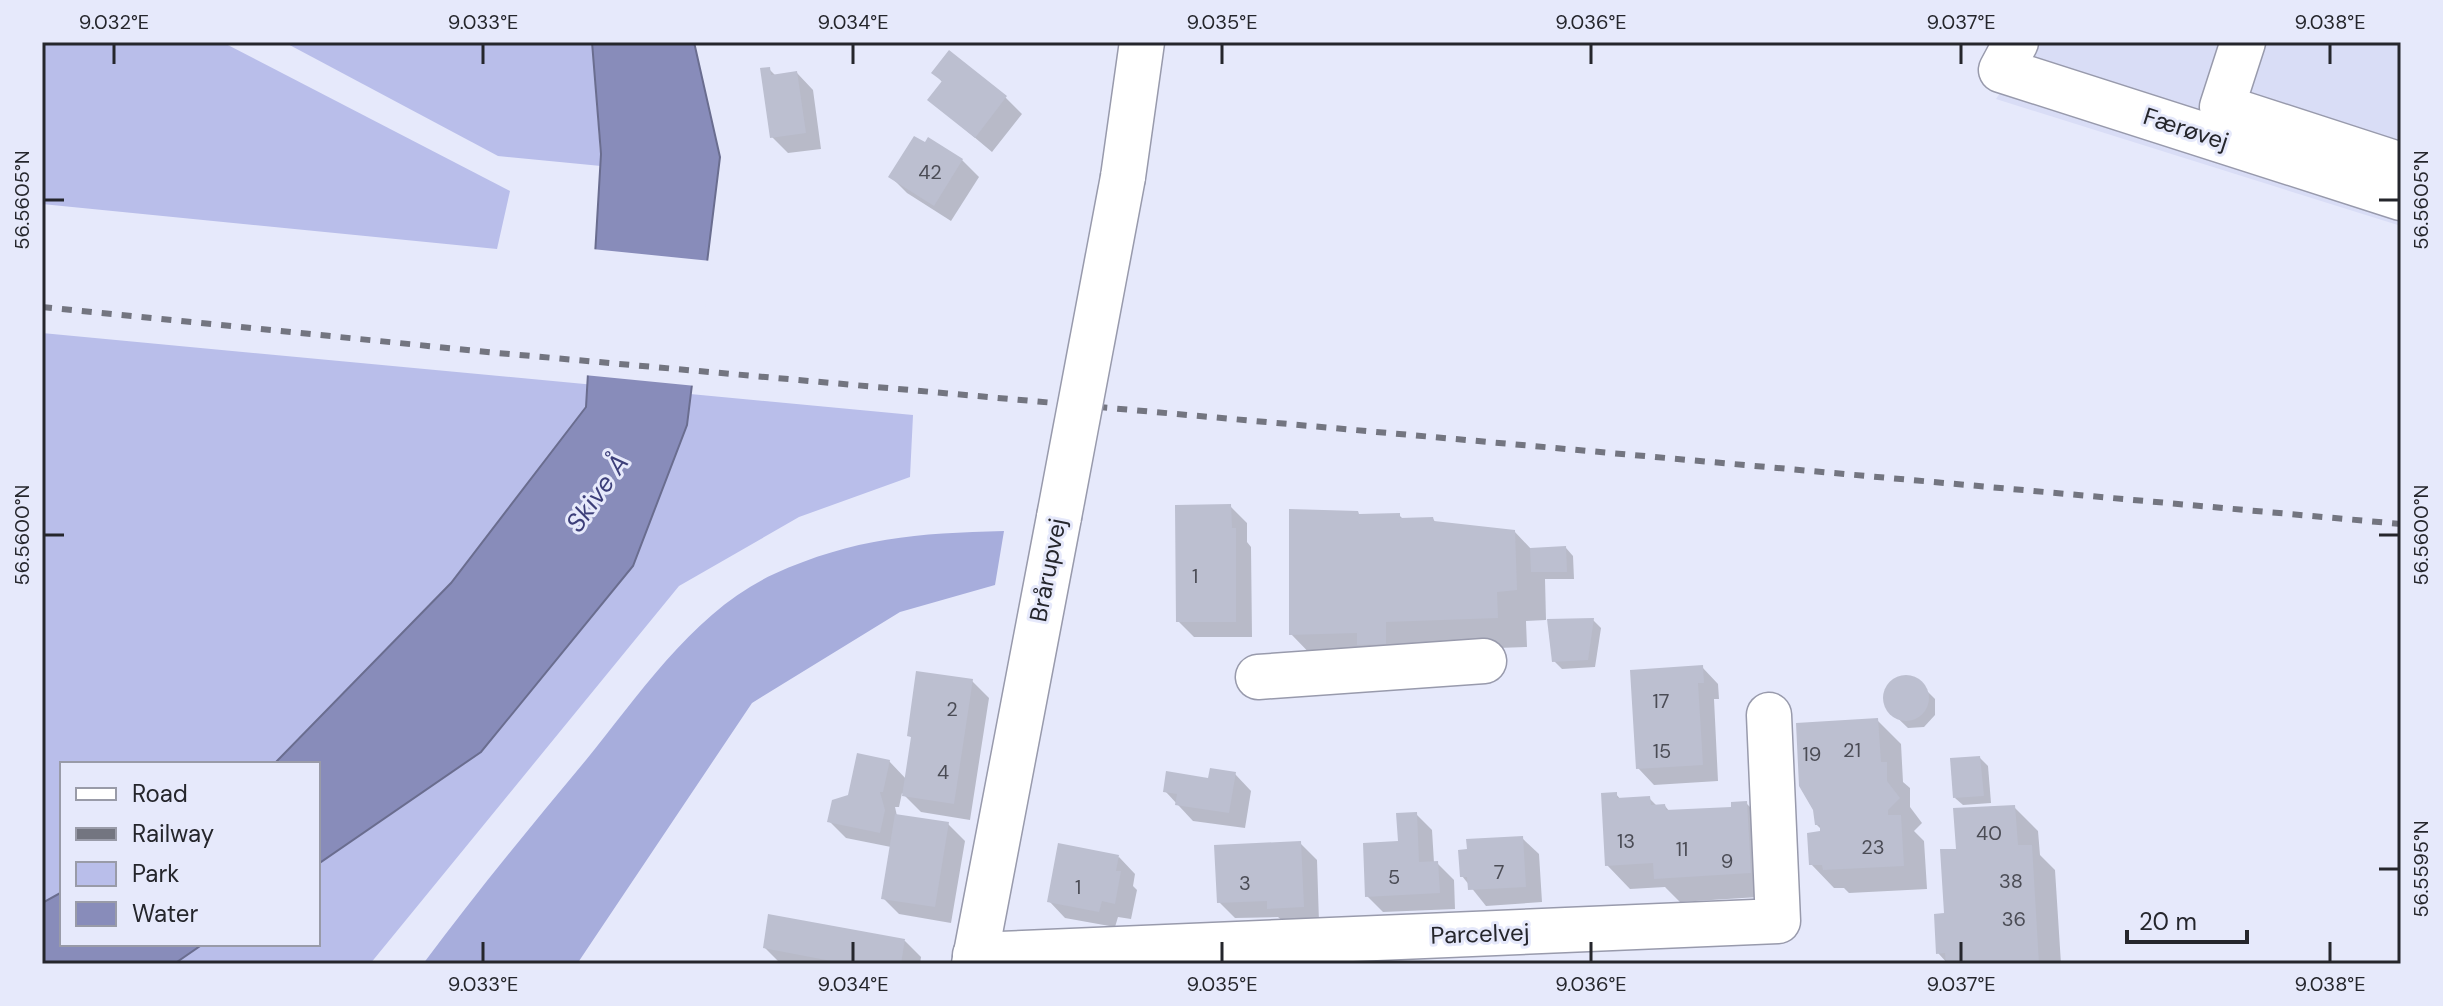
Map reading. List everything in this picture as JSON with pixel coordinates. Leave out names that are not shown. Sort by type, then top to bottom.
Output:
[{"type":"street","name":"Brårupvej","points":[[975,960],[1123,177],[1142,42]]},
{"type":"street","name":"Færøvej","points":[[2016,42],[2001,70],[2401,198]]},
{"type":"street","points":[[2243,42],[2222,107],[2401,165]]},
{"type":"street","points":[[1258,677],[1484,661]]},
{"type":"street","name":"Parcelvej","points":[[975,960],[1778,921],[1769,715]]},
{"type":"shaded area","points":[[2034,42],[2401,42],[2401,226],[1996,99]]},
{"type":"shaded area","points":[[1004,531],[995,585],[900,612],[752,703],[577,964],[423,964],[648,682],[719,609],[774,574],[831,552],[914,536]]},
{"type":"green space","points":[[42,42],[222,42],[510,191],[497,249],[42,204]]},
{"type":"green space","points":[[284,42],[592,42],[601,166],[498,156]]},
{"type":"green space","points":[[42,333],[913,415],[910,477],[799,517],[679,586],[370,964],[42,964]]},
{"type":"water","name":"Skive Å","points":[[592,42],[694,42],[720,157],[687,425],[633,566],[481,752],[320,863],[320,762],[276,762],[451,583],[586,407],[601,154]]},
{"type":"water","points":[[60,893],[60,946],[200,946],[174,964],[42,964],[42,903]]},
{"type":"pier","points":[[592,249],[711,261],[696,386],[584,375]]},
{"type":"building","points":[[949,50],[1007,96],[975,138],[927,100],[942,81],[931,73]]},
{"type":"building","points":[[770,67],[771,75],[797,71],[806,133],[770,138],[760,68]]},
{"type":"building","points":[[914,136],[925,142],[928,137],[963,159],[934,206],[888,177]]},
{"type":"building","points":[[1231,504],[1232,528],[1236,528],[1236,622],[1176,622],[1175,505]]},
{"type":"building","points":[[1289,509],[1358,511],[1359,514],[1400,513],[1400,518],[1433,517],[1434,521],[1515,530],[1517,590],[1497,592],[1498,618],[1386,622],[1386,644],[1357,645],[1357,633],[1289,635]]},
{"type":"building","points":[[1566,546],[1567,572],[1531,572],[1530,548]]},
{"type":"building","points":[[1594,618],[1588,660],[1552,662],[1547,619]]},
{"type":"building","points":[[1703,665],[1704,683],[1698,683],[1703,765],[1636,769],[1630,670]]},
{"type":"building","points":[[916,671],[973,679],[954,804],[902,796]]},
{"type":"building","points":[[1906,675],[1922,682],[1929,698],[1922,714],[1906,721],[1890,714],[1883,698],[1890,682]]},
{"type":"building","points":[[1878,718],[1881,762],[1887,762],[1887,781],[1900,798],[1888,810],[1888,815],[1901,815],[1904,866],[1823,870],[1822,865],[1809,865],[1807,833],[1820,831],[1820,825],[1815,825],[1813,810],[1799,786],[1796,723]]},
{"type":"building","points":[[857,753],[890,760],[883,792],[880,792],[885,810],[880,833],[827,822],[832,800],[848,795]]},
{"type":"building","points":[[1980,756],[1984,796],[1953,798],[1950,758]]},
{"type":"building","points":[[1210,768],[1236,772],[1229,813],[1175,805],[1177,794],[1163,792],[1166,771],[1208,778]]},
{"type":"building","points":[[1617,792],[1617,798],[1650,796],[1651,805],[1665,804],[1666,810],[1731,807],[1731,802],[1747,801],[1751,873],[1654,879],[1653,863],[1605,866],[1601,793]]},
{"type":"building","points":[[2015,805],[2018,845],[2032,845],[2039,964],[1946,964],[1945,953],[1936,954],[1934,914],[1944,913],[1940,849],[1956,849],[1953,808]]},
{"type":"building","points":[[1417,812],[1419,862],[1438,861],[1440,893],[1365,897],[1363,843],[1398,841],[1396,813]]},
{"type":"building","points":[[895,814],[949,822],[935,907],[881,899]]},
{"type":"building","points":[[1523,836],[1526,887],[1468,890],[1467,877],[1460,877],[1458,850],[1467,849],[1466,839]]},
{"type":"building","points":[[1301,841],[1304,907],[1267,909],[1267,901],[1217,903],[1214,845]]},
{"type":"building","points":[[1058,843],[1119,855],[1116,871],[1121,871],[1115,904],[1102,901],[1099,912],[1047,902]]},
{"type":"building","points":[[768,914],[905,939],[901,964],[847,964],[763,948]]},
{"type":"railway","points":[[42,307],[498,353],[2401,524]]}]
